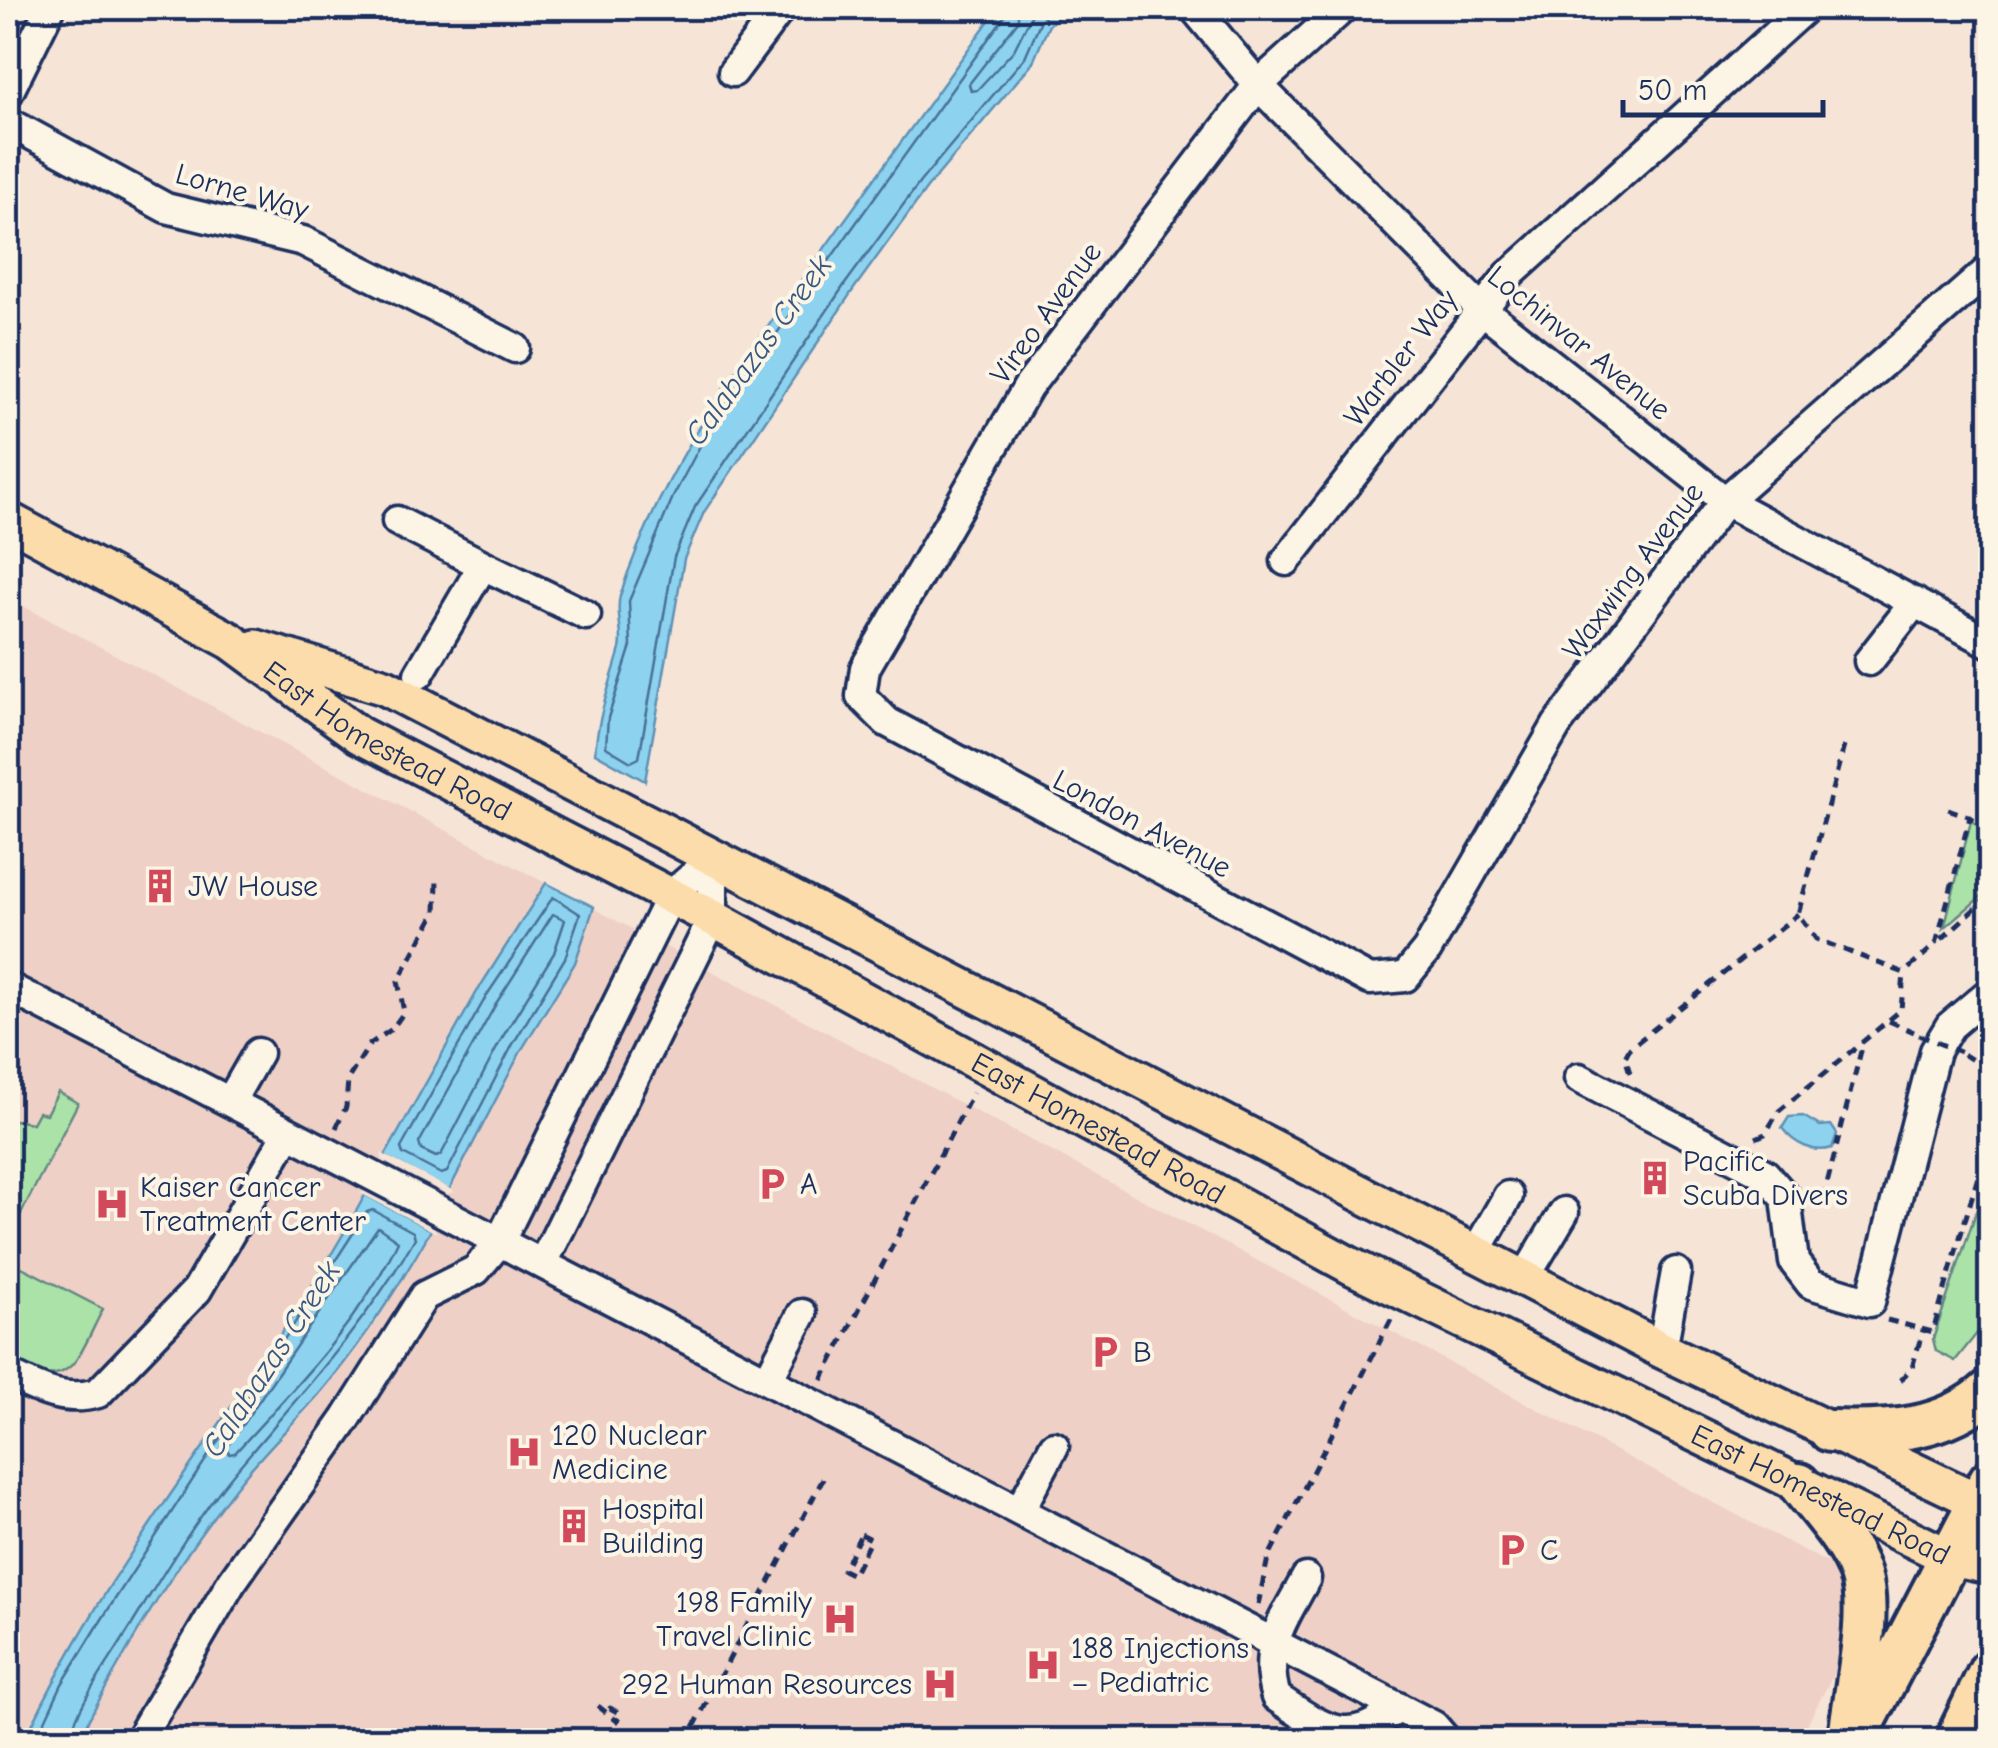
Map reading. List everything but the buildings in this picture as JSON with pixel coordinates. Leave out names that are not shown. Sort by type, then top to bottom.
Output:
[{"type":"highway","points":[[1830,1431],[1884,1432],[1943,1421],[1990,1390]]},
{"type":"highway","points":[[1799,1484],[1851,1554],[1862,1586],[1864,1610],[1852,1740]]},
{"type":"highway","points":[[1852,1740],[1950,1558],[1987,1500]]},
{"type":"highway","points":[[1956,1740],[1990,1670]]},
{"type":"main road","name":"East Homestead Road","points":[[8,520],[231,641],[358,735],[713,918],[986,1070],[1404,1294],[1950,1558],[1990,1566]]},
{"type":"main road","name":"East Homestead Road","points":[[231,641],[385,686],[1662,1350],[1830,1431],[1987,1500]]},
{"type":"street","points":[[8,93],[50,8]]},
{"type":"street","points":[[734,72],[781,8]]},
{"type":"street","name":"Lochinvar Avenue","points":[[1194,8],[1258,85],[1480,308],[1725,501],[1990,643]]},
{"type":"street","name":"Vireo Avenue","points":[[861,696],[865,668],[1028,387],[1258,85],[1343,8]]},
{"type":"street","name":"Warbler Way","points":[[1286,561],[1510,274],[1805,8]]},
{"type":"street","name":"Lorne Way","points":[[8,122],[166,208],[303,241],[515,348]]},
{"type":"street","name":"Waxwing Avenue","points":[[1405,977],[1427,950],[1557,725],[1725,501],[1990,268]]},
{"type":"street","points":[[397,521],[586,615]]},
{"type":"street","points":[[419,674],[483,565]]},
{"type":"street","points":[[1869,661],[1916,602]]},
{"type":"street","name":"London Avenue","points":[[861,696],[887,722],[1370,980],[1405,977]]},
{"type":"street","points":[[139,1740],[231,1584],[346,1419],[424,1296],[476,1270],[500,1241],[671,896],[713,859]]},
{"type":"street","points":[[543,1263],[713,918],[713,859]]},
{"type":"street","points":[[8,987],[1434,1726],[1446,1740]]},
{"type":"street","points":[[1579,1078],[1765,1174],[1786,1198],[1794,1262],[1811,1284],[1870,1302],[1935,1051],[1950,1026],[1990,992]]},
{"type":"street","points":[[230,1102],[258,1053]]},
{"type":"street","points":[[8,1374],[46,1392],[77,1399],[98,1392],[197,1290],[288,1133]]},
{"type":"street","points":[[1475,1254],[1508,1196]]},
{"type":"street","points":[[1524,1279],[1564,1212]]},
{"type":"street","points":[[1662,1350],[1676,1272]]},
{"type":"street","points":[[768,1379],[802,1314]]},
{"type":"street","points":[[1020,1510],[1054,1446]]},
{"type":"street","points":[[1306,1578],[1262,1637],[1276,1697],[1339,1733],[1368,1734],[1398,1708]]},
{"type":"path","points":[[1633,1106],[1642,1089],[1627,1065],[1625,1057],[1630,1048],[1798,914],[1844,746]]},
{"type":"path","points":[[1948,809],[1990,828]]},
{"type":"path","points":[[1936,944],[1970,817]]},
{"type":"path","points":[[332,1135],[346,1107],[348,1078],[370,1044],[392,1028],[404,1012],[398,982],[436,912],[437,880]]},
{"type":"path","points":[[1725,1154],[1764,1134],[1779,1112],[1889,1022],[1901,1010],[1904,973],[1990,895]]},
{"type":"path","points":[[1798,914],[1816,939],[1904,973]]},
{"type":"path","points":[[1889,1022],[1960,1052],[1990,1071]]},
{"type":"path","points":[[1823,1199],[1862,1047]]},
{"type":"path","points":[[810,1401],[986,1070]]},
{"type":"path","points":[[1870,1302],[1867,1315],[1932,1332],[1966,1204],[1980,1179],[1990,1136]]},
{"type":"path","points":[[1262,1637],[1268,1558],[1404,1294]]},
{"type":"path","points":[[1900,1380],[1912,1368],[1922,1330]]},
{"type":"path","points":[[694,1727],[826,1473]]},
{"type":"path","points":[[861,1534],[871,1539],[853,1575],[843,1570],[861,1534]]},
{"type":"path","points":[[598,1706],[608,1711]]},
{"type":"shaded area","points":[[8,598],[1835,1567],[1846,1596],[1846,1650],[1799,1740],[8,1740]]},
{"type":"green space","points":[[1971,821],[1990,831],[1990,889],[1944,928]]},
{"type":"green space","points":[[58,1092],[78,1103],[8,1239],[8,1119],[32,1123],[38,1112],[46,1114]]},
{"type":"green space","points":[[1979,1203],[1990,1210],[1990,1317],[1955,1361],[1936,1351],[1933,1339]]},
{"type":"green space","points":[[8,1260],[103,1309],[78,1358],[59,1373],[46,1375],[8,1364]]},
{"type":"water","name":"Calabazas Creek","points":[[998,8],[1067,8],[1049,25],[1033,62],[927,188],[853,290],[704,512],[684,559],[645,781],[595,753],[620,649],[620,596],[643,535],[688,447],[740,365]]},
{"type":"water","points":[[546,883],[594,907],[575,963],[522,1049],[449,1190],[385,1156],[478,990]]},
{"type":"water","points":[[1803,1116],[1820,1126],[1831,1125],[1837,1134],[1832,1148],[1818,1150],[1805,1146],[1782,1128],[1789,1117]]},
{"type":"water","name":"Calabazas Creek","points":[[365,1195],[431,1230],[406,1272],[336,1374],[249,1471],[194,1544],[133,1640],[78,1740],[25,1740],[102,1599],[282,1332]]},
{"type":"pier","points":[[381,1153],[454,1192],[447,1194],[383,1161]]},
{"type":"pier","points":[[367,1190],[434,1225],[436,1233],[360,1193]]},
{"type":"place","name":"JW House","points":[[160,886]]},
{"type":"place","name":"Pacific Scuba Divers","points":[[1655,1178]]},
{"type":"place","name":"A","points":[[772,1184]]},
{"type":"place","name":"Kaiser Cancer Treatment Center","points":[[112,1204]]},
{"type":"place","name":"B","points":[[1105,1352]]},
{"type":"place","name":"120 Nuclear Medicine","points":[[524,1452]]},
{"type":"place","name":"Hospital Building","points":[[574,1526]]},
{"type":"place","name":"C","points":[[1512,1550]]},
{"type":"place","name":"198 Family Travel Clinic","points":[[840,1619]]},
{"type":"place","name":"188 Injections – Pediatric","points":[[1043,1665]]},
{"type":"place","name":"292 Human Resources","points":[[940,1684]]}]
